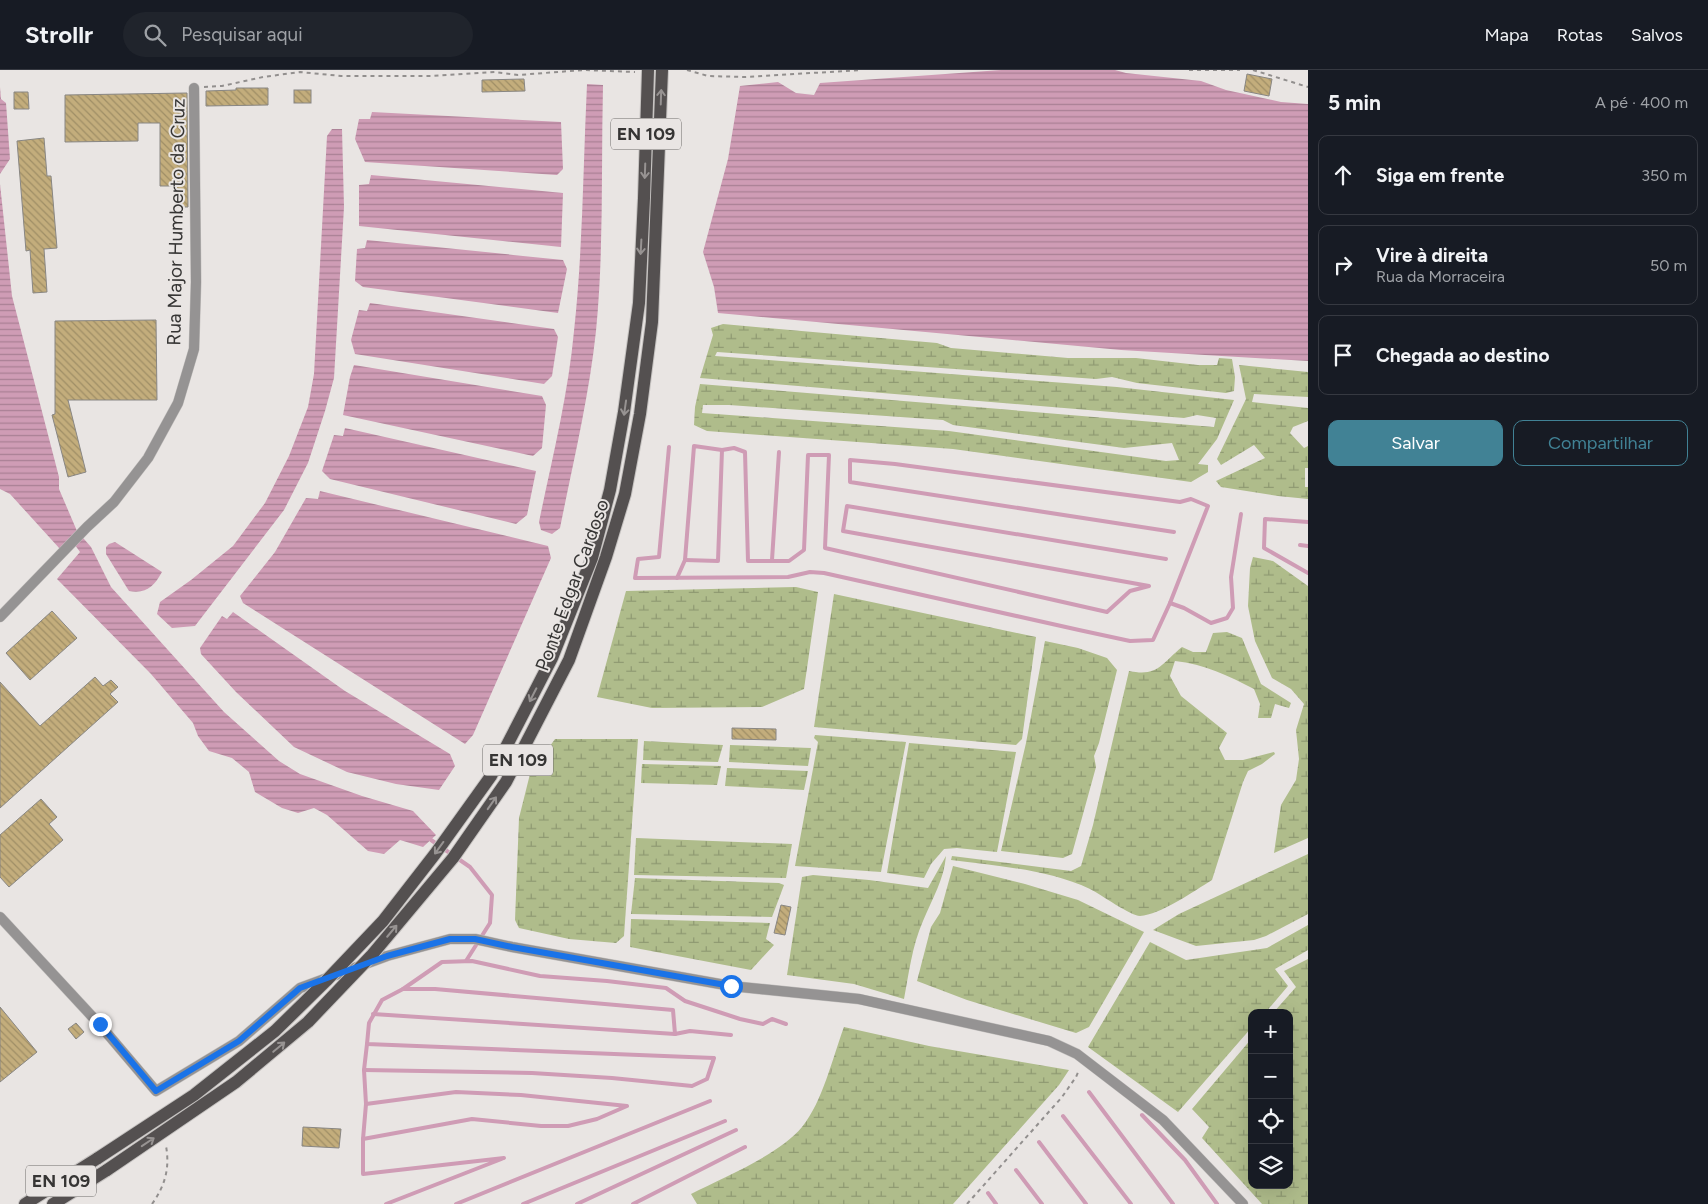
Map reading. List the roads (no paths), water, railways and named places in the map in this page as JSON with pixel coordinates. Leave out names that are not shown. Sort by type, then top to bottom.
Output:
[{"type":"main road","name":"Ponte Edgar Cardoso","points":[[53,1204],[107,1170],[236,1082],[308,1022],[371,956],[453,858],[506,782],[569,660],[606,556],[625,494],[640,414],[652,322],[662,70]]},
{"type":"main road","name":"Ponte Edgar Cardoso","points":[[25,1204],[194,1095],[275,1031],[383,921],[435,854],[491,776],[552,658],[592,558],[610,490],[624,412],[639,303],[644,198],[644,71]]},
{"type":"street","name":"Rua Major Humberto da Cruz","points":[[0,617],[87,527],[114,502],[148,458],[178,403],[194,349],[196,282],[194,88]]},
{"type":"street","points":[[0,917],[100,1024],[156,1091],[239,1041],[300,988],[387,956],[450,939],[475,939],[731,986],[859,999],[1049,1041],[1083,1058],[1163,1120],[1243,1204]]},
{"type":"waterway","points":[[677,578],[685,560],[694,446],[722,450]]},
{"type":"waterway","points":[[669,447],[659,557],[638,559],[635,578],[788,577],[810,572],[824,573],[1130,641],[1153,640],[1170,603],[1208,506],[1191,499],[1180,502],[895,464],[850,460],[850,482],[1174,532]]},
{"type":"waterway","points":[[685,560],[718,561],[722,450],[734,448],[745,452],[748,561],[789,561],[804,550],[808,455],[829,455],[825,548],[1107,612],[1130,591],[1149,586],[843,531],[847,506],[1166,559]]},
{"type":"waterway","points":[[772,560],[779,452]]},
{"type":"waterway","points":[[1170,603],[1184,608],[1211,623],[1227,618],[1233,608],[1231,577],[1241,514]]},
{"type":"waterway","points":[[1308,522],[1265,519],[1264,548],[1308,573]]},
{"type":"waterway","points":[[1300,545],[1308,546]]},
{"type":"waterway","points":[[431,840],[470,867],[492,895],[490,923],[466,961]]},
{"type":"waterway","points":[[675,1034],[673,1010],[435,989],[403,989],[442,962],[472,961],[540,976],[666,988],[685,1001],[740,1019],[763,1024],[772,1019],[786,1024]]},
{"type":"waterway","points":[[364,1070],[532,1073],[692,1086],[707,1079],[714,1058],[367,1044],[369,1023],[382,1000],[403,989]]},
{"type":"waterway","points":[[373,1014],[675,1034],[690,1031],[731,1035]]},
{"type":"waterway","points":[[363,1139],[472,1119],[541,1126],[568,1126],[597,1119],[627,1106],[521,1095],[456,1092],[366,1104],[364,1070],[367,1044]]},
{"type":"waterway","points":[[1089,1092],[1173,1204]]},
{"type":"waterway","points":[[456,1204],[710,1101]]},
{"type":"waterway","points":[[366,1104],[363,1174],[504,1158],[386,1204]]},
{"type":"waterway","points":[[1142,1115],[1185,1160],[1217,1204]]},
{"type":"waterway","points":[[1063,1116],[1131,1204]]},
{"type":"waterway","points":[[523,1204],[725,1121]]},
{"type":"waterway","points":[[577,1204],[736,1130]]},
{"type":"waterway","points":[[1039,1142],[1086,1204]]},
{"type":"waterway","points":[[633,1204],[745,1147]]},
{"type":"waterway","points":[[1016,1170],[1042,1204]]},
{"type":"waterway","points":[[988,1193],[996,1204]]}]
